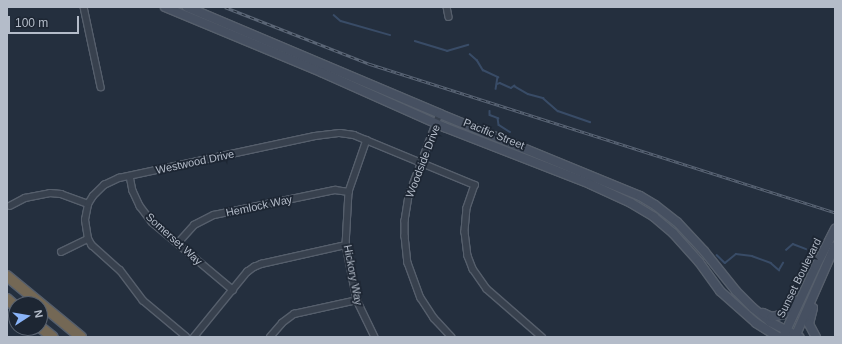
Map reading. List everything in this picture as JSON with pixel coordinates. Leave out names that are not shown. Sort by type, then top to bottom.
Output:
[{"type":"highway","points":[[7,275],[81,337]]},
{"type":"main road","name":"Pacific Street","points":[[165,7],[437,124],[647,201],[677,222],[704,251],[731,285],[753,308],[784,334],[796,337]]},
{"type":"main road","name":"Pacific Street","points":[[187,7],[376,86],[592,181],[642,209],[673,233],[699,262],[720,291],[756,323],[778,337]]},
{"type":"main road","points":[[196,10],[198,16],[207,20],[209,26],[215,23],[230,29],[234,27]]},
{"type":"main road","points":[[265,40],[268,44],[279,50],[279,55]]},
{"type":"main road","points":[[338,70],[341,75],[350,81],[350,86],[357,84],[370,88],[376,86]]},
{"type":"main road","points":[[642,209],[647,201]]},
{"type":"main road","name":"Sunset Boulevard","points":[[784,334],[835,230]]},
{"type":"main road","points":[[673,233],[680,232],[694,250],[704,251]]},
{"type":"main road","name":"Sunset Boulevard","points":[[796,337],[835,246]]},
{"type":"main road","points":[[753,308],[772,317],[784,314],[794,304],[798,295],[806,287]]},
{"type":"main road","points":[[815,292],[815,302],[809,324],[816,337]]},
{"type":"street","points":[[84,7],[101,87]]},
{"type":"street","points":[[447,7],[449,17]]},
{"type":"street","name":"Woodside Drive","points":[[440,114],[412,183],[406,207],[406,250],[412,275],[421,298],[434,318],[452,337]]},
{"type":"street","name":"Westwood Drive","points":[[88,204],[93,196],[104,185],[130,176],[331,133],[354,135],[475,185],[468,208],[465,232],[468,256],[473,269],[487,289],[542,337]]},
{"type":"street","name":"Hickory Way","points":[[367,140],[349,192],[346,245],[356,300],[375,337]]},
{"type":"street","name":"Somerset Way","points":[[130,176],[134,191],[145,213],[161,230],[233,290]]},
{"type":"street","name":"Hemlock Way","points":[[178,243],[194,225],[214,215],[335,190],[349,192]]},
{"type":"street","points":[[10,206],[25,198],[50,193],[61,194],[88,204],[85,220],[88,239],[98,253],[129,281],[143,301],[186,337]]},
{"type":"street","points":[[61,252],[88,239]]},
{"type":"street","points":[[194,337],[247,272],[261,264],[346,245]]},
{"type":"street","points":[[270,337],[282,323],[294,314],[356,300]]},
{"type":"waterway","points":[[334,15],[341,21],[390,35]]},
{"type":"waterway","points":[[415,41],[447,51],[468,45]]},
{"type":"waterway","points":[[470,54],[477,60],[483,70],[498,77],[496,89]]},
{"type":"waterway","points":[[497,84],[500,83],[511,88],[514,86],[528,94],[543,98],[558,111],[590,122]]},
{"type":"waterway","points":[[490,111],[490,115],[498,118],[499,125],[510,132]]},
{"type":"waterway","points":[[786,250],[793,244],[806,249]]},
{"type":"waterway","points":[[717,255],[725,263],[736,254],[752,256],[771,263],[779,270],[783,263]]},
{"type":"railway","points":[[225,7],[370,64],[835,212]]}]
